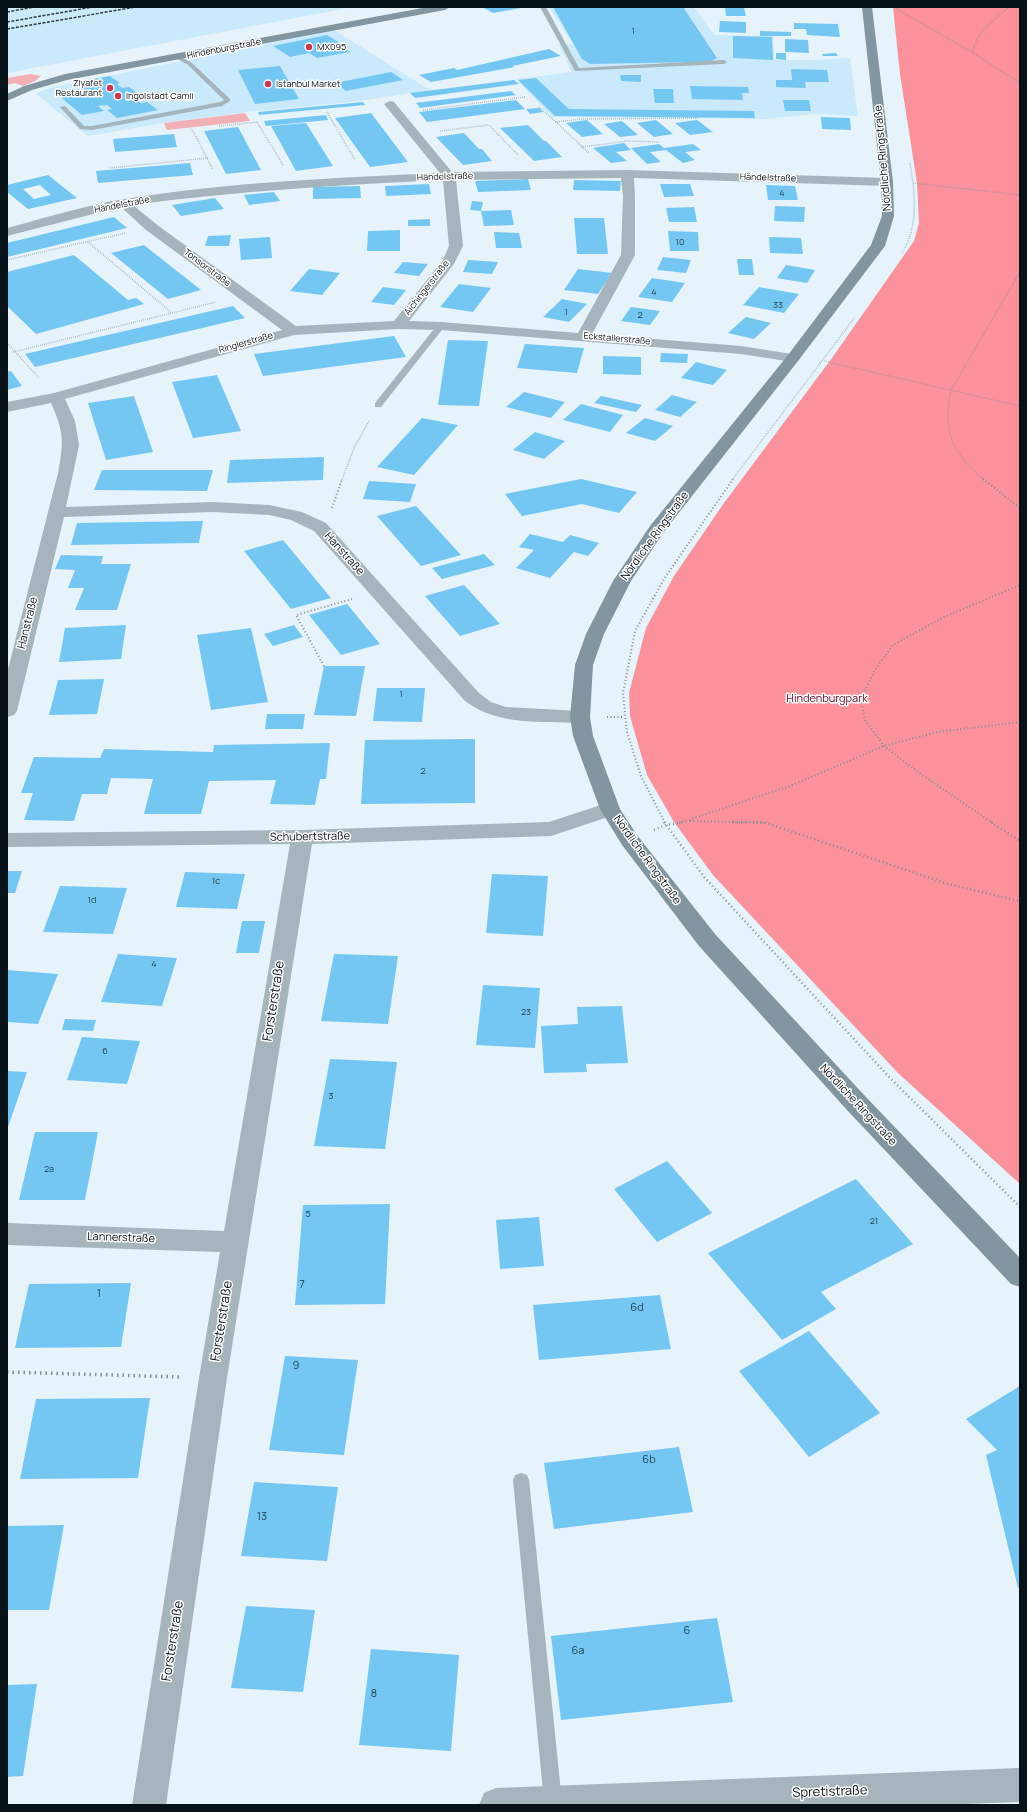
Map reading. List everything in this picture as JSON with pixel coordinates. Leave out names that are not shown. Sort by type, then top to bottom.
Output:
[{"type":"main road","name":"Hindenburgstraße","points":[[7,98],[28,88],[65,77],[445,7]]},
{"type":"main road","name":"Nördliche Ringstraße","points":[[867,7],[887,182],[888,216],[878,246],[793,358],[656,530],[622,581],[595,634],[584,665],[580,717],[583,736],[610,809],[630,840],[707,940],[856,1104],[1020,1276]]},
{"type":"street","points":[[390,104],[448,176]]},
{"type":"street","name":"Händelstraße","points":[[7,232],[122,203],[247,188],[310,183],[448,176],[627,174],[887,182]]},
{"type":"street","points":[[583,336],[628,255],[630,196],[627,174]]},
{"type":"street","name":"Aichingerstraße","points":[[398,325],[449,261],[456,246],[448,176]]},
{"type":"street","name":"Tonsorstraße","points":[[122,203],[151,227],[293,331]]},
{"type":"street","name":"Ringlerstraße","points":[[7,413],[56,397],[293,331],[398,325],[441,326]]},
{"type":"street","name":"Eckstallerstraße","points":[[441,326],[583,336],[741,350],[793,358]]},
{"type":"street","name":"Ringlerstraße","points":[[7,407],[56,397]]},
{"type":"street","name":"Hanstraße","points":[[7,711],[55,512],[66,473],[71,445],[66,421],[56,397]]},
{"type":"street","name":"Hanstraße","points":[[55,512],[212,507],[269,510],[296,516],[320,527],[472,697],[484,706],[504,713],[580,717]]},
{"type":"street","name":"Schubertstraße","points":[[7,840],[302,837],[550,829],[610,809]]},
{"type":"street","name":"Forsterstraße","points":[[148,1805],[234,1242],[302,837]]},
{"type":"street","name":"Lannerstraße","points":[[7,1234],[234,1242]]},
{"type":"street","name":"Spretistraße","points":[[496,1805],[928,1797],[1020,1785]]},
{"type":"lane","points":[[543,7],[565,45],[577,70],[724,62]]},
{"type":"lane","points":[[63,107],[82,128],[92,128],[222,104],[228,100],[190,64],[178,57]]},
{"type":"lane","points":[[378,405],[441,326]]},
{"type":"lane","points":[[521,1480],[553,1803]]},
{"type":"path","points":[[893,7],[973,53],[1020,83]]},
{"type":"path","points":[[973,53],[972,45],[978,36],[1009,7]]},
{"type":"path","points":[[422,110],[525,97]]},
{"type":"path","points":[[539,107],[591,155]]},
{"type":"path","points":[[327,112],[355,160]]},
{"type":"path","points":[[556,122],[581,119],[699,118]]},
{"type":"path","points":[[214,126],[257,122],[287,171]]},
{"type":"path","points":[[438,131],[489,125],[521,158]]},
{"type":"path","points":[[185,129],[193,129],[214,170]]},
{"type":"path","points":[[581,146],[628,141],[660,142]]},
{"type":"path","points":[[110,168],[208,158]]},
{"type":"path","points":[[901,254],[910,243],[914,224],[913,183],[910,160]]},
{"type":"path","points":[[887,182],[913,183],[1020,196]]},
{"type":"path","points":[[7,260],[151,227]]},
{"type":"path","points":[[88,242],[172,313]]},
{"type":"path","points":[[1020,272],[951,390],[946,403],[946,425],[952,445],[971,469],[1020,508]]},
{"type":"path","points":[[13,352],[244,296]]},
{"type":"path","points":[[856,315],[824,361],[710,512],[664,579],[635,631],[623,693],[624,717],[627,732],[641,776],[666,825],[704,878],[890,1078],[1020,1207]]},
{"type":"path","points":[[7,343],[13,352],[56,397]]},
{"type":"path","points":[[793,358],[824,361],[1020,406]]},
{"type":"path","points":[[320,527],[331,511],[354,448],[378,405]]},
{"type":"path","points":[[1020,585],[944,617],[893,645],[876,668],[861,698],[865,720],[884,746],[922,775],[1020,841]]},
{"type":"path","points":[[324,666],[296,615],[378,592]]},
{"type":"path","points":[[630,840],[666,825],[688,821],[790,786],[884,746],[937,732],[1020,722]]},
{"type":"path","points":[[688,821],[763,822],[948,884],[1020,900]]},
{"type":"path","points":[[7,1372],[213,1378]]},
{"type":"shaded area","points":[[7,7],[353,7],[7,73]]},
{"type":"shaded area","points":[[549,7],[694,7],[714,35],[773,36],[774,60],[850,58],[858,116],[816,114],[765,119],[552,117],[516,79],[572,72],[559,45],[573,44]]},
{"type":"shaded area","points":[[334,30],[430,90],[361,101],[247,112],[163,123],[88,136],[35,93],[53,87]]},
{"type":"shaded area","points":[[31,74],[41,76],[35,81],[23,86],[15,83],[7,85],[7,78]]},
{"type":"shaded area","points":[[245,113],[250,121],[167,130],[164,123]]},
{"type":"green space","name":"Hindenburgpark","points":[[893,7],[1020,7],[1020,1184],[898,1073],[713,875],[674,822],[647,775],[630,716],[629,693],[646,628],[674,576],[724,503],[832,358],[914,241],[919,223],[917,183],[900,74]]},
{"type":"building","points":[[482,7],[521,7],[521,8],[493,13]]},
{"type":"building","points":[[553,7],[683,7],[717,58],[711,61],[697,62],[590,64],[582,59]]},
{"type":"building","points":[[725,7],[744,7],[746,16],[726,16]]},
{"type":"building","points":[[720,21],[746,22],[746,33],[719,32]]},
{"type":"building","points":[[794,23],[838,24],[840,37],[807,35],[806,29],[794,29]]},
{"type":"building","points":[[760,31],[791,32],[791,36],[760,36]]},
{"type":"building","name":"MX095","points":[[327,35],[345,46],[342,47],[350,52],[317,58],[309,53],[290,57],[273,46]]},
{"type":"building","points":[[733,36],[772,37],[773,60],[733,58]]},
{"type":"building","points":[[785,39],[808,40],[809,53],[785,52]]},
{"type":"building","points":[[549,49],[561,56],[512,66],[515,67],[431,82],[419,75],[454,68],[457,70]]},
{"type":"building","points":[[776,53],[786,53],[786,60],[776,59]]},
{"type":"building","points":[[836,53],[838,56],[823,56],[822,54]]},
{"type":"building","name":"Istanbul Market","points":[[280,66],[299,99],[255,104],[238,70]]},
{"type":"building","points":[[791,69],[827,70],[829,82],[805,82],[806,88],[776,87],[776,80],[792,80]]},
{"type":"building","points":[[391,72],[403,80],[346,91],[335,83]]},
{"type":"building","points":[[620,75],[641,75],[641,82],[621,81]]},
{"type":"building","points":[[110,76],[120,83],[117,84],[122,88],[129,87],[144,98],[137,100],[141,103],[147,102],[158,110],[117,118],[107,110],[112,109],[107,105],[98,106],[104,111],[82,115],[58,95],[80,91],[84,95],[93,93],[89,89],[84,90],[75,82]]},
{"type":"building","points":[[536,78],[569,109],[754,111],[755,118],[555,116],[518,80]]},
{"type":"building","points":[[514,80],[519,84],[415,98],[410,93]]},
{"type":"building","points":[[690,86],[748,87],[749,93],[742,93],[743,100],[692,99]]},
{"type":"building","points":[[653,89],[673,89],[674,103],[655,103]]},
{"type":"building","points":[[511,91],[516,95],[420,108],[416,103]]},
{"type":"building","points":[[516,100],[525,109],[427,122],[419,112]]},
{"type":"building","points":[[783,100],[809,100],[811,111],[785,111]]},
{"type":"building","points":[[363,102],[365,105],[259,115],[258,112]]},
{"type":"building","points":[[539,108],[543,112],[530,114],[526,109]]},
{"type":"building","points":[[371,113],[408,162],[370,167],[335,118]]},
{"type":"building","points":[[326,115],[328,120],[266,126],[264,121]]},
{"type":"building","points":[[821,117],[850,118],[851,130],[822,129]]},
{"type":"building","points":[[587,120],[603,134],[582,137],[566,123]]},
{"type":"building","points":[[656,120],[673,134],[654,137],[637,123]]},
{"type":"building","points":[[697,120],[713,132],[690,135],[675,123]]},
{"type":"building","points":[[622,121],[638,135],[620,137],[604,124]]},
{"type":"building","points":[[306,123],[333,166],[296,171],[271,126]]},
{"type":"building","points":[[528,125],[562,157],[534,161],[500,128]]},
{"type":"building","points":[[238,127],[261,170],[226,174],[204,131]]},
{"type":"building","points":[[464,133],[479,149],[482,149],[492,161],[463,165],[436,137]]},
{"type":"building","points":[[174,134],[177,147],[115,152],[113,139]]},
{"type":"building","points":[[624,143],[631,150],[616,152],[627,161],[611,163],[593,148]]},
{"type":"building","points":[[659,144],[664,148],[693,144],[701,150],[685,152],[695,160],[683,163],[666,150],[650,152],[661,162],[647,164],[631,148]]},
{"type":"building","points":[[190,163],[193,175],[98,183],[96,171]]},
{"type":"building","points":[[48,175],[77,198],[28,209],[7,192],[7,185]],"holes":[[[40,185],[51,195],[34,199],[23,189]]]},
{"type":"building","points":[[528,179],[531,190],[478,192],[475,181]]},
{"type":"building","points":[[574,180],[621,181],[620,191],[573,190]]},
{"type":"building","points":[[429,184],[431,194],[386,196],[385,186]]},
{"type":"building","points":[[660,184],[690,184],[694,196],[664,197]]},
{"type":"building","points":[[766,185],[795,186],[798,200],[768,200]]},
{"type":"building","points":[[360,186],[361,198],[313,199],[313,187]]},
{"type":"building","points":[[274,192],[280,201],[249,205],[244,195]]},
{"type":"building","points":[[215,198],[224,209],[181,216],[172,205]]},
{"type":"building","points":[[472,201],[483,202],[481,211],[470,210]]},
{"type":"building","points":[[775,206],[805,207],[804,222],[774,221]]},
{"type":"building","points":[[694,207],[697,222],[669,222],[666,208]]},
{"type":"building","points":[[511,210],[514,225],[484,226],[481,211]]},
{"type":"building","points":[[114,217],[127,228],[7,257],[7,243]]},
{"type":"building","points":[[574,218],[604,218],[608,254],[577,254]]},
{"type":"building","points":[[430,219],[430,226],[408,226],[408,220]]},
{"type":"building","points":[[400,230],[400,251],[367,251],[368,231]]},
{"type":"building","points":[[668,231],[698,232],[699,251],[670,251]]},
{"type":"building","points":[[494,232],[519,233],[522,248],[496,248]]},
{"type":"building","points":[[231,235],[229,246],[205,246],[208,236]]},
{"type":"building","points":[[270,237],[272,258],[241,260],[239,239]]},
{"type":"building","points":[[769,237],[801,238],[803,254],[770,253]]},
{"type":"building","points":[[144,245],[201,290],[168,299],[111,253]]},
{"type":"building","points":[[74,255],[128,300],[136,298],[144,304],[36,334],[7,306],[7,272]]},
{"type":"building","points":[[663,257],[691,260],[686,273],[657,270]]},
{"type":"building","points":[[737,259],[752,259],[754,275],[739,275]]},
{"type":"building","points":[[468,260],[498,262],[492,274],[463,272]]},
{"type":"building","points":[[403,262],[428,264],[419,276],[394,273]]},
{"type":"building","points":[[786,265],[815,270],[807,283],[777,278]]},
{"type":"building","points":[[309,269],[340,273],[322,295],[290,291]]},
{"type":"building","points":[[578,269],[612,273],[598,294],[564,290]]},
{"type":"building","points":[[652,278],[685,283],[672,302],[638,297]]},
{"type":"building","points":[[459,284],[491,288],[473,312],[440,307]]},
{"type":"building","points":[[383,287],[406,290],[394,305],[371,302]]},
{"type":"building","points":[[759,287],[799,294],[784,313],[743,305]]},
{"type":"building","points":[[562,299],[587,304],[569,322],[543,317]]},
{"type":"building","points":[[233,306],[245,318],[35,367],[25,354]]},
{"type":"building","points":[[631,307],[660,311],[650,325],[621,321]]},
{"type":"building","points":[[746,317],[771,323],[754,339],[728,333]]},
{"type":"building","points":[[394,336],[406,357],[263,376],[254,354]]},
{"type":"building","points":[[448,340],[488,341],[479,406],[438,405]]},
{"type":"building","points":[[525,344],[584,348],[577,373],[517,368]]},
{"type":"building","points":[[661,353],[688,354],[687,363],[660,362]]},
{"type":"building","points":[[603,356],[641,357],[641,375],[603,374]]},
{"type":"building","points":[[696,362],[727,370],[713,385],[681,378]]},
{"type":"building","points":[[11,371],[22,386],[7,390],[7,372]]},
{"type":"building","points":[[217,375],[241,431],[193,438],[172,382]]},
{"type":"building","points":[[524,392],[565,402],[551,418],[506,407]]},
{"type":"building","points":[[672,395],[697,402],[680,417],[655,410]]},
{"type":"building","points":[[134,396],[153,452],[106,460],[88,403]]},
{"type":"building","points":[[601,396],[642,405],[636,412],[594,403]]},
{"type":"building","points":[[581,404],[623,415],[610,432],[563,420]]},
{"type":"building","points":[[422,418],[458,425],[414,475],[377,467]]},
{"type":"building","points":[[645,418],[673,426],[655,441],[626,433]]},
{"type":"building","points":[[535,432],[565,441],[544,459],[513,450]]},
{"type":"building","points":[[324,457],[323,480],[227,483],[230,460]]},
{"type":"building","points":[[102,470],[213,470],[207,491],[94,490]]},
{"type":"building","points":[[581,479],[637,492],[619,513],[582,504],[522,516],[505,494]]},
{"type":"building","points":[[369,481],[416,484],[410,502],[363,499]]},
{"type":"building","points":[[416,506],[461,555],[421,566],[377,516]]},
{"type":"building","points":[[203,521],[199,543],[71,545],[77,523]]},
{"type":"building","points":[[530,534],[563,542],[570,535],[599,543],[588,556],[574,552],[550,578],[516,568],[534,550],[519,547]]},
{"type":"building","points":[[283,540],[331,598],[291,609],[244,551]]},
{"type":"building","points":[[484,554],[495,565],[442,579],[432,568]]},
{"type":"building","points":[[61,555],[103,556],[101,564],[131,564],[117,610],[75,610],[84,588],[68,588],[75,570],[55,569]]},
{"type":"building","points":[[464,585],[500,624],[460,636],[425,596]]},
{"type":"building","points":[[347,604],[380,644],[341,655],[309,615]]},
{"type":"building","points":[[126,625],[121,659],[59,662],[65,628]]},
{"type":"building","points":[[294,625],[303,637],[273,646],[264,634]]},
{"type":"building","points":[[251,628],[268,702],[211,710],[197,635]]},
{"type":"building","points":[[324,666],[365,666],[356,716],[314,715]]},
{"type":"building","points":[[104,679],[97,714],[49,715],[58,680]]},
{"type":"building","points":[[377,688],[425,688],[422,722],[373,721]]},
{"type":"building","points":[[267,714],[305,714],[303,729],[265,729]]},
{"type":"building","points":[[475,739],[475,803],[361,804],[365,740]]},
{"type":"building","points":[[330,743],[326,779],[320,779],[315,805],[270,804],[276,780],[209,781],[201,814],[144,814],[153,779],[111,778],[107,794],[82,794],[74,821],[24,820],[33,793],[21,793],[34,757],[100,758],[104,749],[213,752],[214,745]]},
{"type":"building","points":[[7,871],[22,871],[15,893],[7,893]]},
{"type":"building","points":[[185,872],[245,874],[237,909],[176,907]]},
{"type":"building","points":[[492,874],[548,876],[543,936],[486,933]]},
{"type":"building","points":[[60,886],[127,888],[113,934],[43,932]]},
{"type":"building","points":[[242,921],[265,921],[259,953],[236,953]]},
{"type":"building","points":[[118,954],[177,958],[162,1006],[101,1002]]},
{"type":"building","points":[[334,954],[398,956],[388,1024],[321,1021]]},
{"type":"building","points":[[7,970],[58,974],[38,1024],[7,1022]]},
{"type":"building","points":[[483,985],[540,988],[535,1048],[476,1045]]},
{"type":"building","points":[[622,1006],[628,1063],[586,1064],[587,1072],[544,1073],[541,1026],[578,1024],[577,1007]]},
{"type":"building","points":[[65,1019],[96,1020],[93,1031],[62,1030]]},
{"type":"building","points":[[82,1037],[140,1041],[127,1084],[67,1080]]},
{"type":"building","points":[[330,1059],[397,1062],[385,1149],[314,1146]]},
{"type":"building","points":[[7,1071],[27,1072],[7,1130]]},
{"type":"building","points":[[35,1132],[98,1132],[85,1200],[19,1200]]},
{"type":"building","points":[[667,1161],[712,1213],[657,1242],[614,1189]]},
{"type":"building","points":[[856,1179],[913,1244],[821,1292],[836,1309],[782,1340],[708,1253]]},
{"type":"building","points":[[390,1204],[385,1304],[295,1305],[303,1205]]},
{"type":"building","points":[[539,1217],[544,1266],[500,1269],[496,1220]]},
{"type":"building","points":[[131,1283],[121,1347],[15,1348],[29,1284]]},
{"type":"building","points":[[660,1295],[671,1349],[539,1360],[533,1305]]},
{"type":"building","points":[[809,1331],[880,1413],[809,1457],[739,1371]]},
{"type":"building","points":[[285,1356],[358,1360],[344,1455],[269,1450]]},
{"type":"building","points":[[1020,1386],[1020,1588],[1018,1588],[986,1455],[997,1450],[966,1419]]},
{"type":"building","points":[[150,1398],[138,1478],[20,1479],[36,1399]]},
{"type":"building","points":[[679,1447],[693,1512],[554,1529],[544,1463]]},
{"type":"building","points":[[254,1482],[338,1487],[327,1561],[241,1556]]},
{"type":"building","points":[[64,1525],[49,1610],[7,1610],[7,1526]]},
{"type":"building","points":[[246,1606],[315,1610],[303,1692],[231,1688]]},
{"type":"building","points":[[717,1618],[733,1702],[561,1720],[551,1636]]},
{"type":"building","points":[[371,1649],[459,1655],[451,1751],[359,1745]]},
{"type":"building","points":[[37,1684],[23,1776],[7,1777],[7,1685]]},
{"type":"railway","points":[[7,12],[34,7]]},
{"type":"railway","points":[[7,22],[93,7]]},
{"type":"railway","points":[[7,29],[136,7]]},
{"type":"place","name":"MX095","points":[[309,47]]},
{"type":"place","name":"Istanbul Market","points":[[268,84]]},
{"type":"place","name":"Ziyafet Restaurant","points":[[110,88]]},
{"type":"place","name":"Ingolstadt Camii","points":[[118,96]]}]
